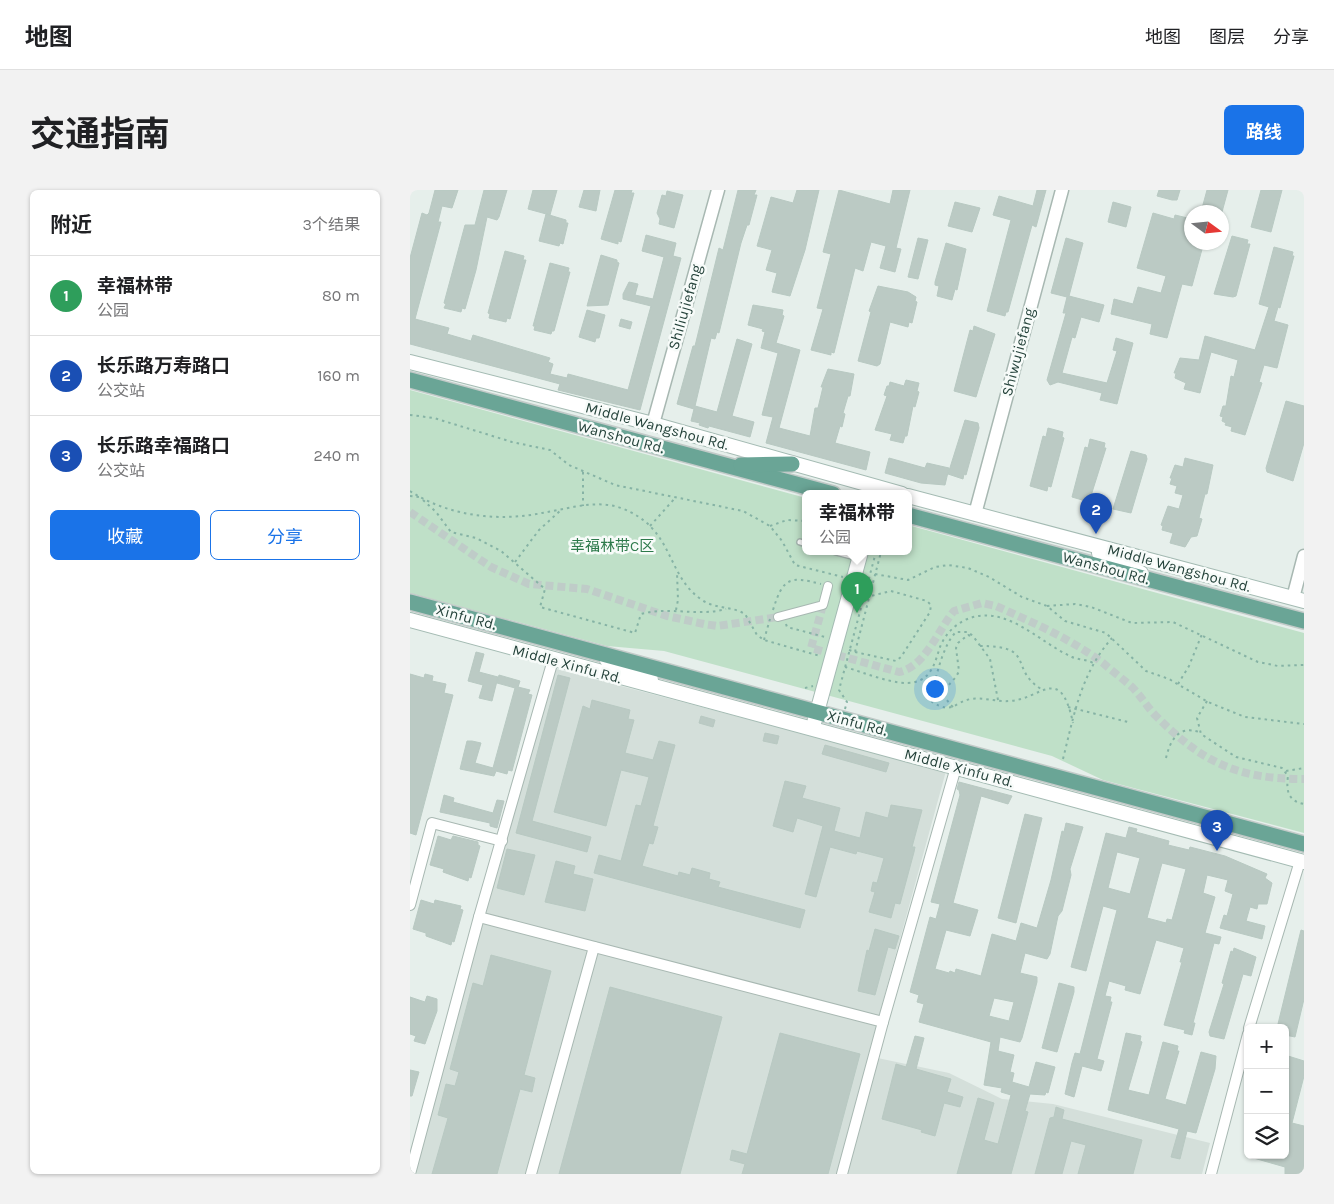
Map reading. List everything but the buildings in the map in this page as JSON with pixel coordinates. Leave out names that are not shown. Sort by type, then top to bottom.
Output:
[{"type":"main road","name":"Middle Wangshou Rd.","points":[[410,362],[653,424],[874,490]]},
{"type":"main road","name":"Wanshou Rd.","points":[[410,380],[818,490]]},
{"type":"main road","points":[[724,465],[792,464]]},
{"type":"main road","name":"Middle Wangshou Rd.","points":[[912,497],[1298,599]]},
{"type":"main road","name":"Wanshou Rd.","points":[[912,516],[1304,621]]},
{"type":"main road","points":[[1065,537],[1162,583]]},
{"type":"main road","points":[[812,729],[860,555]]},
{"type":"main road","name":"Xinfu Rd.","points":[[410,602],[1304,844]]},
{"type":"main road","name":"Middle Xinfu Rd.","points":[[410,620],[1302,862]]},
{"type":"main road","points":[[576,647],[695,698]]},
{"type":"street","name":"Shiliujiefang","points":[[653,424],[718,190]]},
{"type":"street","name":"Shiwujiefang","points":[[975,514],[1062,190]]},
{"type":"street","points":[[1298,599],[1304,556]]},
{"type":"street","points":[[778,617],[823,605],[828,586]]},
{"type":"street","points":[[410,1174],[479,917],[553,660]]},
{"type":"street","points":[[842,1174],[883,1022],[956,767]]},
{"type":"street","points":[[410,905],[432,823],[502,841]]},
{"type":"street","points":[[1251,1024],[1302,862]]},
{"type":"street","points":[[479,917],[883,1022]]},
{"type":"street","points":[[531,1174],[594,947]]},
{"type":"street","points":[[1211,1174],[1244,1049]]},
{"type":"path","points":[[410,415],[434,418],[512,442],[550,450],[569,465],[615,485],[742,511],[770,526],[782,541],[795,565],[844,578]]},
{"type":"path","points":[[583,472],[583,506]]},
{"type":"path","points":[[410,491],[436,512],[451,532],[488,544],[515,562],[544,590],[540,607],[635,633],[641,614],[653,610],[706,612],[728,608]]},
{"type":"path","points":[[410,496],[457,512],[491,517],[524,516],[583,506],[614,506],[633,514],[650,526],[662,540],[677,570],[690,590],[702,601],[745,614],[757,635],[764,640],[822,657]]},
{"type":"path","points":[[650,526],[676,497]]},
{"type":"path","points":[[515,562],[539,530],[563,509]]},
{"type":"path","points":[[770,526],[787,520],[802,522]]},
{"type":"path","points":[[842,719],[847,702],[839,690],[875,555]]},
{"type":"path","points":[[855,652],[880,555]]},
{"type":"path","points":[[875,574],[908,580],[935,567],[958,566],[989,577],[1022,597],[1047,606],[1064,621],[1096,629],[1112,638],[1146,671],[1178,684],[1207,702],[1246,716],[1304,724]]},
{"type":"path","points":[[676,610],[678,600],[677,570]]},
{"type":"path","points":[[764,640],[779,591],[788,581],[799,579],[828,586]]},
{"type":"path","points":[[850,650],[896,661],[901,658],[930,612],[931,605],[927,601],[918,598],[891,591],[871,596]]},
{"type":"path","points":[[1047,606],[1075,604],[1106,612],[1132,622],[1173,622],[1258,662],[1278,666],[1304,665]]},
{"type":"path","points":[[845,667],[907,684],[921,680],[932,670],[943,640],[956,625],[971,618],[988,616],[1008,619],[1072,657],[1093,663]]},
{"type":"path","points":[[787,627],[827,638]]},
{"type":"path","points":[[998,700],[990,659],[968,632],[956,632],[949,638],[945,649],[932,702],[953,707],[968,699],[998,700],[1019,700],[1042,689],[1051,688],[1057,690],[1068,707],[1072,723]]},
{"type":"path","points":[[1178,684],[1189,666],[1202,634]]},
{"type":"path","points":[[953,707],[947,701],[945,692],[946,687],[959,671],[956,648],[963,638],[968,635],[974,637]]},
{"type":"path","points":[[1063,759],[1085,678],[1093,663],[1112,638]]},
{"type":"path","points":[[980,646],[1003,646],[1012,650],[1019,657],[1028,678],[1042,689]]},
{"type":"path","points":[[1201,734],[1197,718],[1207,702]]},
{"type":"path","points":[[1068,707],[1128,722]]},
{"type":"path","points":[[1166,758],[1170,740],[1175,735],[1193,731],[1201,734],[1236,757],[1265,763],[1286,771],[1304,768]]},
{"type":"path","points":[[1286,771],[1288,776],[1287,792],[1290,798],[1304,804]]},
{"type":"shaded area","points":[[556,669],[946,771],[868,1056],[949,1073],[1002,1099],[1053,1104],[1210,1143],[1202,1174],[414,1174],[454,1022]]},
{"type":"green space","name":"幸福林带C区","points":[[410,390],[802,497],[802,555],[912,555],[912,526],[1304,633],[1304,833],[1103,780],[1052,756],[664,651],[607,646],[410,593]]},
{"type":"tunnel","points":[[410,512],[491,567],[529,584],[587,589],[667,616],[717,626],[778,617]]},
{"type":"tunnel","points":[[823,605],[811,648],[899,672],[908,669],[924,656],[954,611],[982,603],[996,606],[1065,639],[1091,654],[1132,687],[1153,713],[1173,732],[1206,757],[1223,765],[1260,776],[1304,779]]},
{"type":"place","name":"长乐路万寿路口","points":[[1096,534]]},
{"type":"place","name":"幸福林带","points":[[857,613]]},
{"type":"place","name":"长乐路幸福路口","points":[[1217,851]]}]
